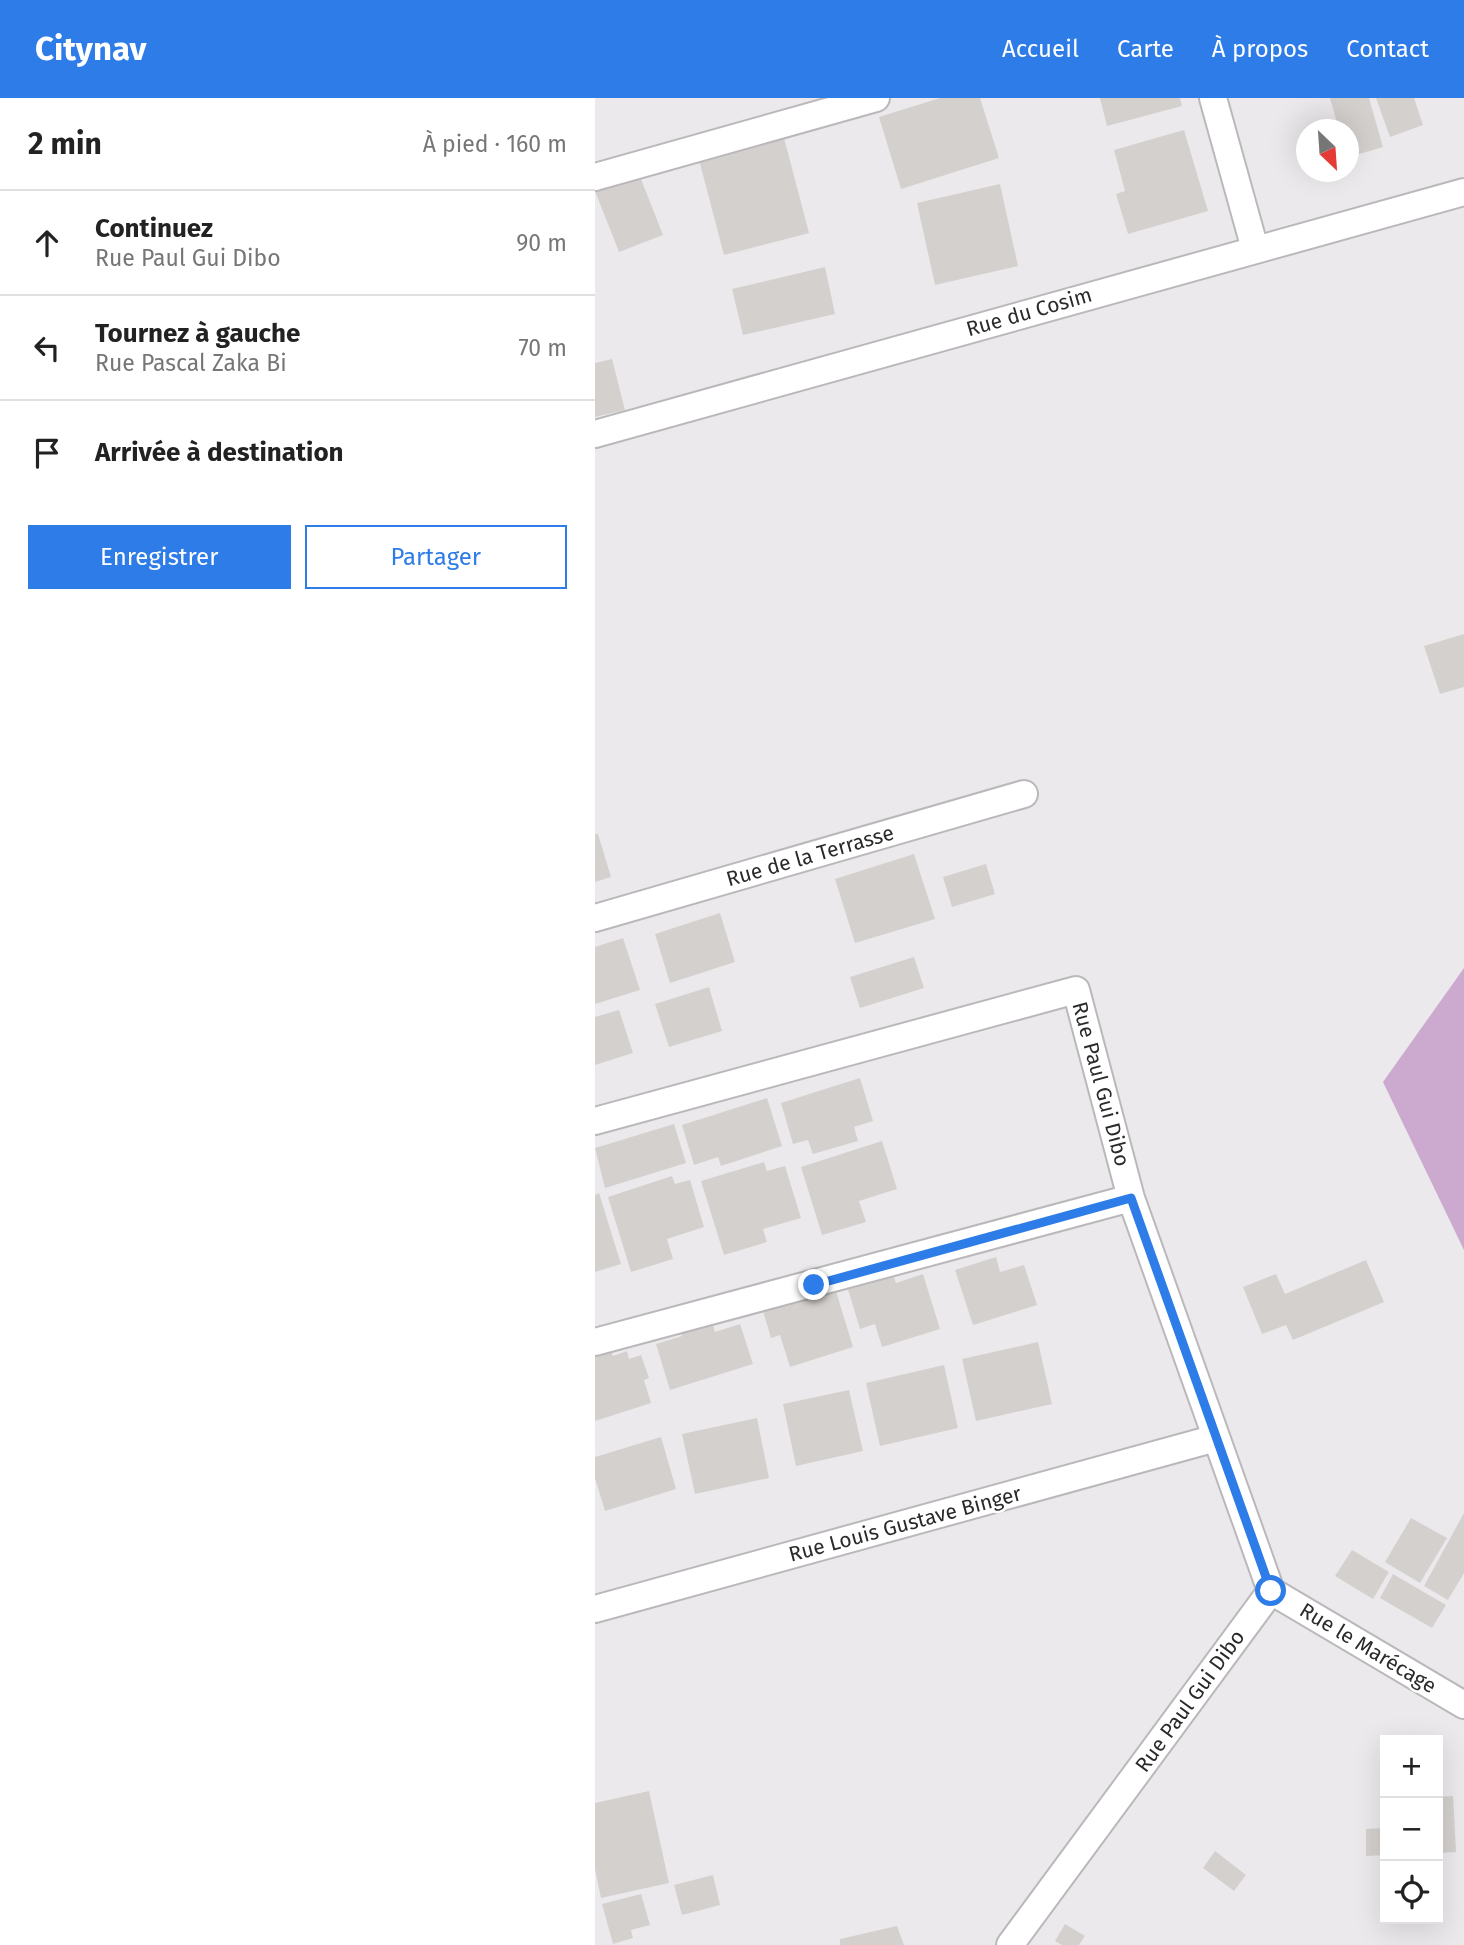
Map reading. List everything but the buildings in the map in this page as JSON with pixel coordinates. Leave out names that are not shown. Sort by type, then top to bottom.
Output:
[{"type":"street","points":[[595,177],[876,98]]},
{"type":"street","points":[[1213,98],[1255,250]]},
{"type":"street","name":"Rue du Cosim","points":[[595,433],[1464,191]]},
{"type":"street","name":"Rue de la Terrasse","points":[[595,918],[1024,794]]},
{"type":"street","name":"Rue Paul Gui Dibo","points":[[595,1121],[1076,990],[1131,1198],[1271,1591],[1010,1945]]},
{"type":"street","points":[[595,1342],[1131,1198]]},
{"type":"street","name":"Rue Louis Gustave Binger","points":[[595,1609],[1216,1438]]},
{"type":"street","name":"Rue le Marécage","points":[[1271,1591],[1464,1705]]},
{"type":"shaded area","points":[[1464,968],[1464,1250],[1383,1082]]},
{"type":"route","points":[[814,1285],[1131,1198],[1271,1591]]}]
